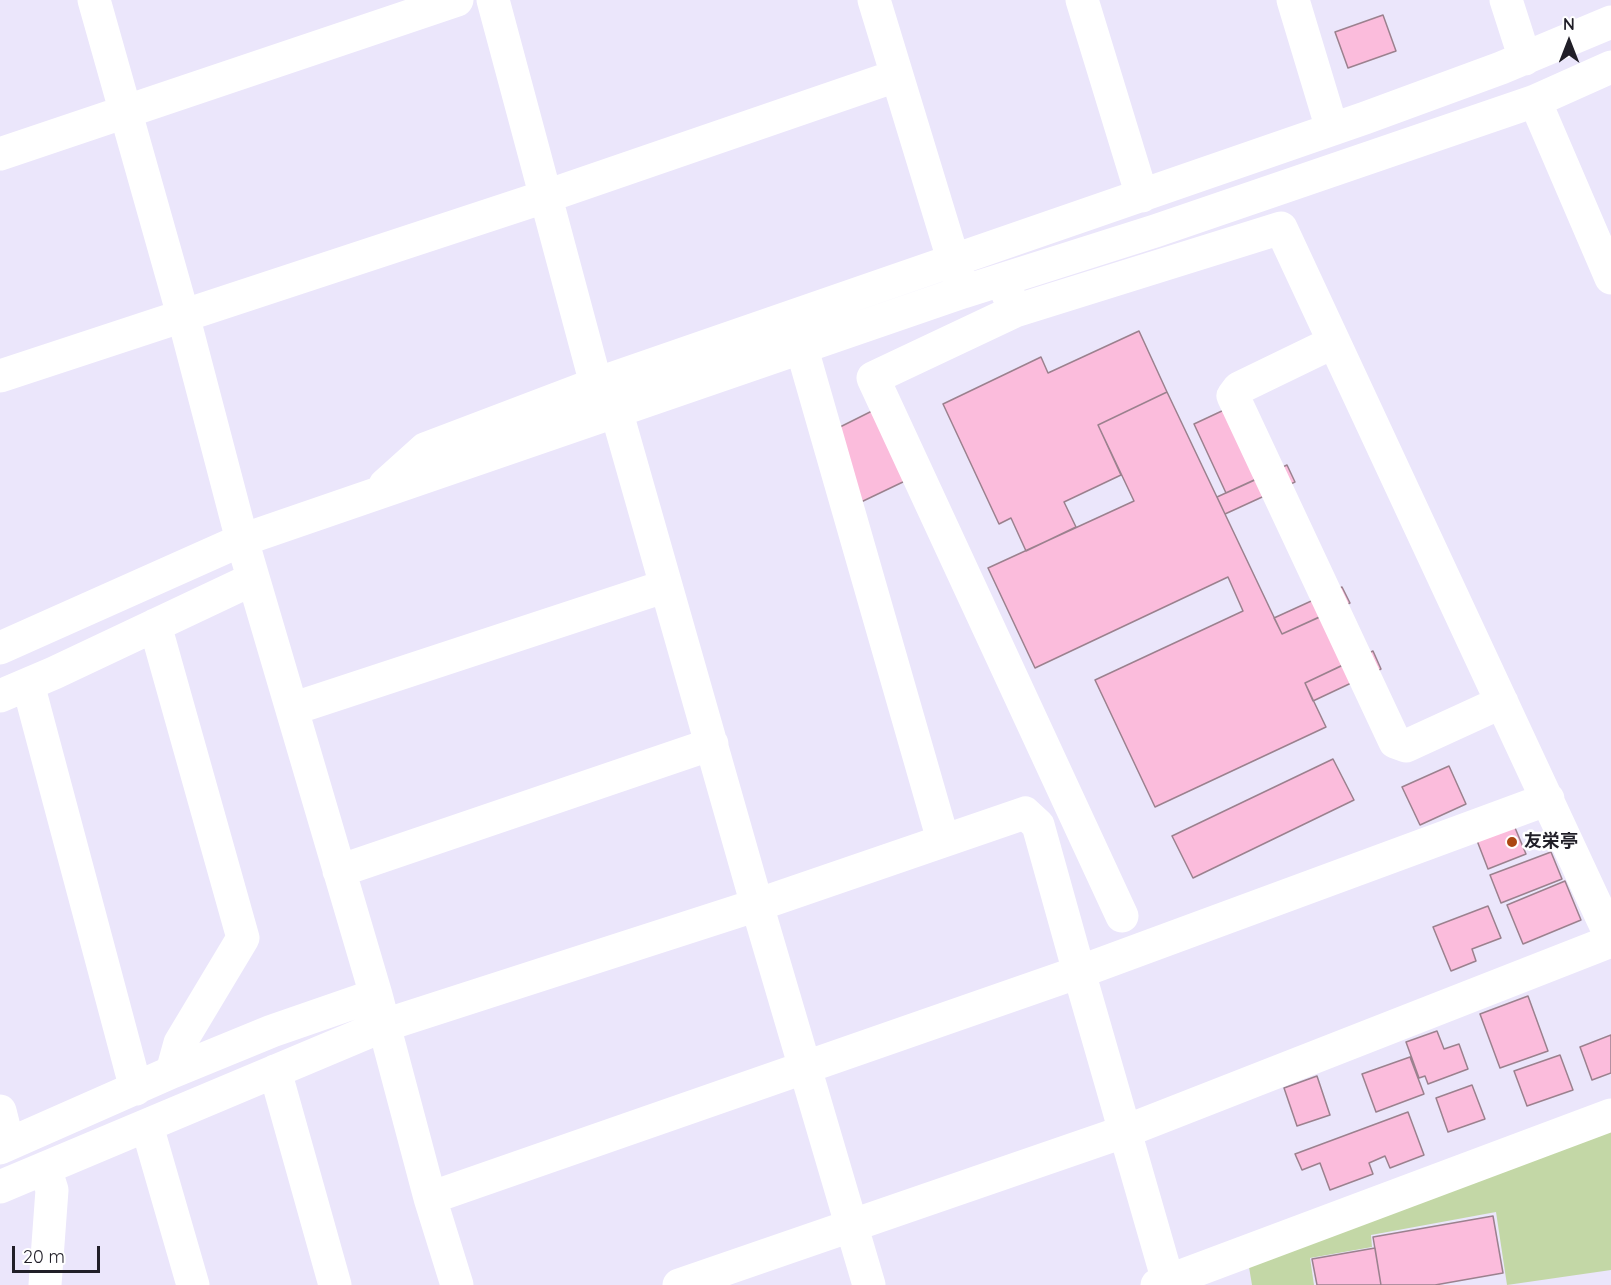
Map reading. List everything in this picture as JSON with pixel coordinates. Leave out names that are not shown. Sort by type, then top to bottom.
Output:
[{"type":"street","points":[[94,0],[183,315],[253,579],[380,1010],[430,1198],[457,1285]]},
{"type":"street","points":[[0,154],[457,0]]},
{"type":"street","points":[[493,0],[596,384]]},
{"type":"street","points":[[874,0],[963,292]]},
{"type":"street","points":[[1082,0],[1142,196]]},
{"type":"street","points":[[1293,0],[1332,129]]},
{"type":"street","points":[[1506,0],[1525,58]]},
{"type":"street","points":[[375,494],[425,449],[596,384],[1332,129],[1525,58],[1611,22]]},
{"type":"street","points":[[0,648],[242,540],[963,292],[1155,231],[1535,101],[1611,67]]},
{"type":"street","points":[[0,376],[544,197],[896,76]]},
{"type":"street","points":[[1535,101],[1611,278]]},
{"type":"street","points":[[1122,916],[873,378],[1015,311],[1281,228],[1611,937]]},
{"type":"street","points":[[1002,280],[1015,311]]},
{"type":"street","points":[[1334,342],[1239,388],[1233,396],[1395,742],[1406,746],[1502,702]]},
{"type":"street","points":[[802,349],[943,840]]},
{"type":"street","points":[[616,411],[757,905],[869,1285]]},
{"type":"street","points":[[136,1089],[14,690],[253,579]]},
{"type":"street","points":[[292,709],[666,586]]},
{"type":"street","points":[[155,625],[243,938],[180,1043],[172,1072]]},
{"type":"street","points":[[339,871],[712,744]]},
{"type":"street","points":[[430,1198],[1079,972],[1548,799]]},
{"type":"street","points":[[0,1111],[4,1145],[272,1031],[380,1010],[757,905],[1025,813],[1038,825],[1126,1131],[1162,1283],[1234,1272],[1611,1115]]},
{"type":"street","points":[[680,1285],[1126,1131],[1611,941]]},
{"type":"street","points":[[0,1187],[274,1071],[380,1010]]},
{"type":"street","points":[[274,1071],[335,1285]]},
{"type":"street","points":[[147,1126],[193,1285]]},
{"type":"street","points":[[45,1168],[52,1190],[45,1285]]},
{"type":"green space","points":[[1611,1128],[1611,1270],[1507,1285],[1496,1212],[1371,1235],[1372,1247],[1310,1258],[1314,1285],[1252,1285],[1249,1267]]},
{"type":"building","points":[[1383,15],[1396,51],[1348,68],[1335,32]]},
{"type":"building","points":[[1139,331],[1167,392],[1098,425],[1121,475],[1064,502],[1076,527],[1026,551],[1011,518],[999,524],[943,404],[1041,357],[1048,373]]},
{"type":"building","points":[[1167,392],[1282,634],[1322,616],[1345,664],[1305,683],[1326,727],[1155,807],[1095,680],[1243,611],[1228,577],[1035,668],[988,568],[1134,501],[1098,425]]},
{"type":"building","points":[[1224,410],[1257,479],[1226,493],[1194,424]]},
{"type":"building","points":[[872,411],[905,481],[859,503],[838,428]]},
{"type":"building","points":[[1287,465],[1295,482],[1225,514],[1217,497]]},
{"type":"building","points":[[1342,587],[1350,603],[1282,634],[1274,618]]},
{"type":"building","points":[[1373,651],[1381,669],[1313,701],[1305,683]]},
{"type":"building","points":[[1333,759],[1354,800],[1193,878],[1172,836]]},
{"type":"building","points":[[1449,766],[1466,804],[1420,825],[1402,787]]},
{"type":"building","points":[[1513,823],[1526,854],[1488,869],[1476,838]]},
{"type":"building","points":[[1551,852],[1562,879],[1501,903],[1490,875]]},
{"type":"building","points":[[1565,881],[1581,920],[1523,944],[1507,905]]},
{"type":"building","points":[[1488,906],[1501,938],[1472,949],[1476,961],[1451,971],[1433,927]]},
{"type":"building","points":[[1528,996],[1548,1051],[1500,1068],[1480,1014]]},
{"type":"building","points":[[1437,1031],[1444,1049],[1459,1044],[1468,1069],[1428,1084],[1425,1076],[1419,1078],[1406,1042]]},
{"type":"building","points":[[1611,1035],[1611,1073],[1592,1080],[1580,1047]]},
{"type":"building","points":[[1560,1055],[1573,1090],[1527,1106],[1514,1071]]},
{"type":"building","points":[[1410,1057],[1424,1094],[1376,1112],[1362,1074]]},
{"type":"building","points":[[1317,1076],[1330,1115],[1297,1126],[1284,1088]]},
{"type":"building","points":[[1472,1085],[1485,1119],[1448,1132],[1436,1098]]},
{"type":"building","points":[[1408,1112],[1424,1155],[1390,1168],[1385,1156],[1369,1163],[1373,1174],[1330,1190],[1320,1163],[1302,1170],[1295,1154]]},
{"type":"building","points":[[1493,1216],[1503,1273],[1435,1285],[1381,1285],[1373,1237]]},
{"type":"building","points":[[1375,1248],[1381,1285],[1317,1285],[1312,1259]]},
{"type":"place","name":"友栄亭","points":[[1512,842]]}]
